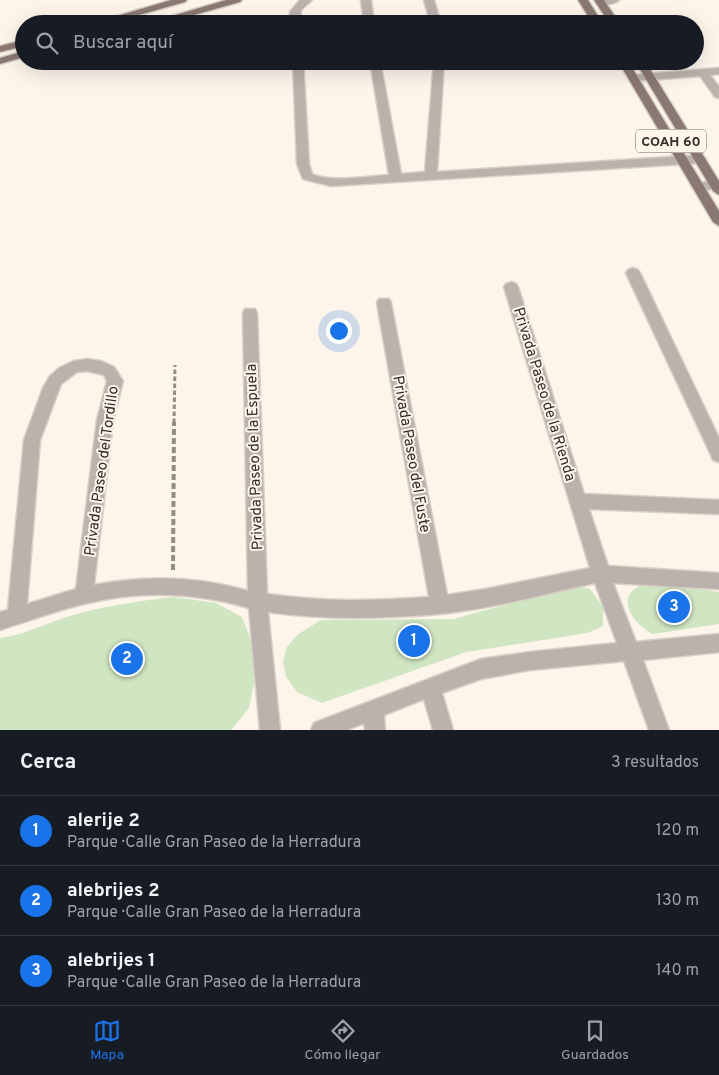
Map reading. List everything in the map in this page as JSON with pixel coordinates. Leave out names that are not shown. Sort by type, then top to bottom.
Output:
[{"type":"main road","points":[[129,15],[182,0]]},
{"type":"main road","points":[[146,15],[158,8],[214,0]]},
{"type":"main road","points":[[183,15],[237,0]]},
{"type":"main road","points":[[583,0],[592,15]]},
{"type":"main road","points":[[599,0],[608,15]]},
{"type":"main road","points":[[0,49],[15,45]]},
{"type":"main road","points":[[0,61],[15,57]]},
{"type":"main road","name":"COAH 60","points":[[629,70],[719,222]]},
{"type":"main road","name":"COAH 60","points":[[646,70],[718,187]]},
{"type":"street","points":[[295,15],[295,10],[307,0]]},
{"type":"street","points":[[366,0],[368,15]]},
{"type":"street","points":[[428,0],[433,15]]},
{"type":"street","points":[[599,0],[614,0]]},
{"type":"street","points":[[298,70],[303,164],[307,176],[313,179],[331,182],[396,179],[700,159]]},
{"type":"street","points":[[377,70],[396,179]]},
{"type":"street","points":[[431,176],[438,70]]},
{"type":"street","points":[[634,78],[719,71]]},
{"type":"street","points":[[703,72],[719,95]]},
{"type":"street","points":[[698,187],[718,187]]},
{"type":"street","points":[[633,273],[719,455]]},
{"type":"street","name":"Privada Paseo de la Rienda","points":[[511,287],[601,574],[659,730]]},
{"type":"street","name":"Privada Paseo del Fuste","points":[[384,303],[440,605]]},
{"type":"street","name":"Privada Paseo de la Espuela","points":[[250,313],[258,602],[270,730]]},
{"type":"street","name":"Privada Paseo del Tordillo","points":[[9,619],[32,440],[55,380],[69,370],[88,365],[101,366],[110,371],[115,381],[105,420],[84,595]]},
{"type":"street","points":[[578,500],[719,508]]},
{"type":"street","points":[[9,619],[84,595],[127,587],[173,586],[220,591],[258,602],[312,609],[367,610],[440,605],[486,598],[601,574],[719,581]]},
{"type":"street","points":[[321,730],[374,720],[430,687],[481,669],[530,660],[719,643]]},
{"type":"street","points":[[430,687],[443,730]]},
{"type":"path","points":[[173,586],[174,365]]},
{"type":"green space","points":[[656,583],[719,592],[719,624],[653,634],[646,630],[630,612],[628,597],[632,591],[640,586]]},
{"type":"green space","points":[[575,585],[590,589],[603,607],[603,626],[588,633],[466,652],[322,703],[297,692],[286,677],[283,661],[287,647],[297,635],[321,620],[454,619]]},
{"type":"green space","points":[[174,597],[216,603],[242,617],[252,643],[256,674],[249,708],[231,730],[0,730],[0,638],[93,610]]},
{"type":"place","name":"alebrijes 1","points":[[674,607]]},
{"type":"place","name":"alerije 2","points":[[414,641]]},
{"type":"place","name":"alebrijes 2","points":[[127,659]]}]
